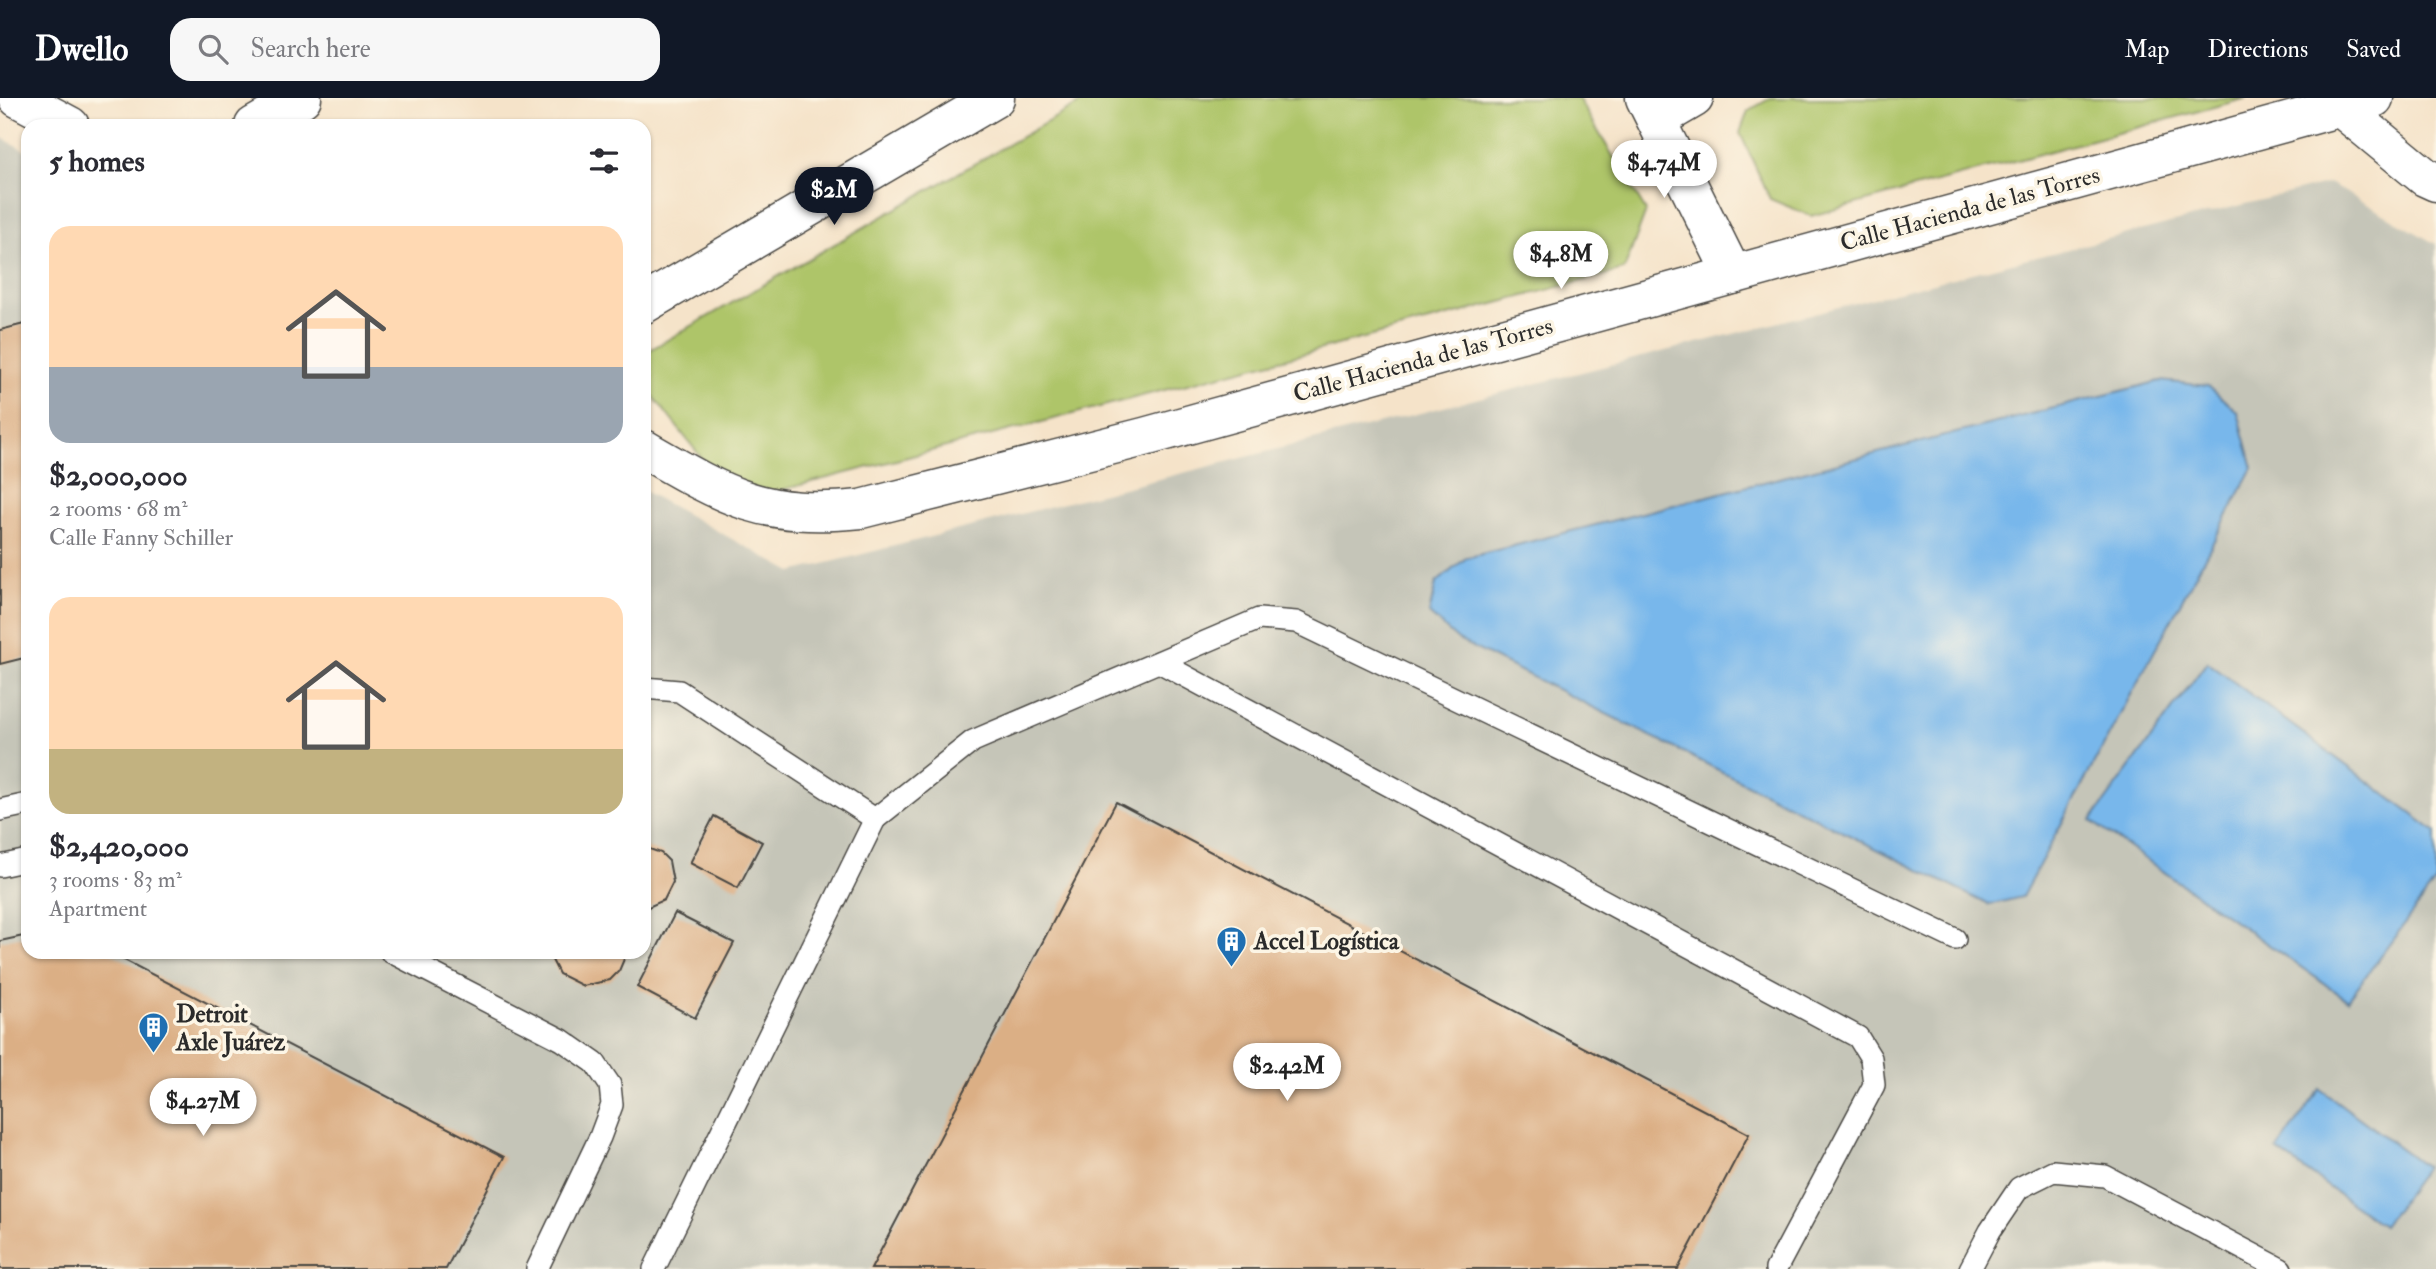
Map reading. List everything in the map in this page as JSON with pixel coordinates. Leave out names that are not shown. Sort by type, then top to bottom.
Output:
[{"type":"street","points":[[19,98],[57,119]]},
{"type":"street","points":[[266,119],[302,98]]},
{"type":"street","points":[[651,300],[995,98]]},
{"type":"street","points":[[1694,98],[1652,109],[1733,275]]},
{"type":"street","name":"Calle Hacienda de las Torres","points":[[651,453],[724,493],[752,504],[786,512],[821,513],[862,509],[1144,437],[2357,102],[2424,177],[2436,182]]},
{"type":"lane","points":[[654,1269],[875,819],[973,741],[1259,619],[1296,622],[1955,939]]},
{"type":"lane","points":[[1160,662],[1858,1037],[1871,1058],[1874,1085],[1776,1269]]},
{"type":"lane","points":[[651,689],[679,691],[875,819]]},
{"type":"lane","points":[[0,810],[21,806]]},
{"type":"lane","points":[[0,866],[21,862]]},
{"type":"lane","points":[[405,959],[562,1040],[595,1063],[610,1085],[612,1105],[600,1137],[537,1269]]},
{"type":"lane","points":[[1970,1269],[1990,1231],[2019,1188],[2053,1171],[2105,1176],[2281,1269]]},
{"type":"shaded area","points":[[0,137],[21,148],[21,959],[651,959],[651,495],[792,572],[2329,183],[2436,244],[2436,1269],[0,1269]]},
{"type":"green space","points":[[1089,98],[1578,98],[1646,211],[1624,270],[755,497],[723,485],[651,394],[651,349]]},
{"type":"green space","points":[[1771,98],[2247,98],[1811,216],[1770,199],[1740,133],[1748,111]]},
{"type":"water","points":[[2160,381],[2208,386],[2238,412],[2253,468],[2022,897],[1989,905],[1458,640],[1429,614],[1436,583],[1466,558]]},
{"type":"water","points":[[2207,662],[2436,832],[2436,881],[2348,1000],[2091,821]]},
{"type":"water","points":[[2320,1089],[2426,1167],[2383,1226],[2277,1150]]},
{"type":"building","points":[[21,325],[21,659],[0,664],[0,330]]},
{"type":"building","name":"Accel Logística","points":[[1116,802],[1749,1134],[1678,1269],[871,1269]]},
{"type":"building","points":[[714,816],[762,842],[738,888],[690,863]]},
{"type":"building","points":[[651,849],[661,853],[669,861],[673,882],[664,900],[651,906]]},
{"type":"building","points":[[675,913],[734,943],[695,1018],[637,987]]},
{"type":"building","name":"Detroit Axle Juárez","points":[[21,936],[21,959],[122,959],[504,1157],[446,1269],[0,1269],[0,941]]},
{"type":"building","points":[[552,959],[624,959],[619,971],[610,980],[583,986],[559,974]]},
{"type":"place","name":"Accel Logística","points":[[1231,968]]},
{"type":"place","name":"Detroit Axle Juárez","points":[[153,1055]]}]
